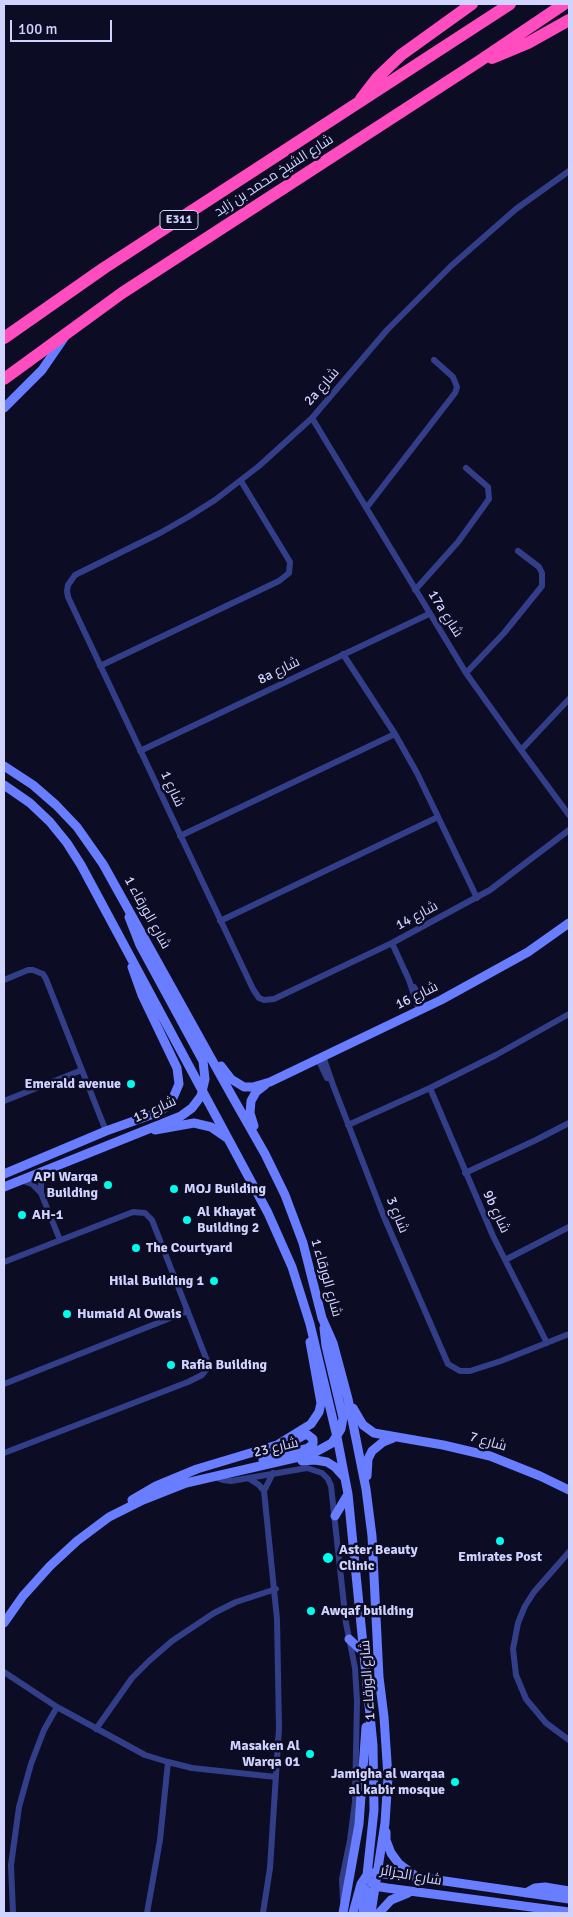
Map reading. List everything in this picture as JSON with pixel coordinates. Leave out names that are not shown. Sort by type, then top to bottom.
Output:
[{"type":"highway","points":[[357,105],[366,90],[390,64],[472,4]]},
{"type":"highway","name":"شارع الشيخ محمد بن زايد","points":[[4,338],[104,268],[510,4]]},
{"type":"highway","name":"شارع الشيخ محمد بن زايد","points":[[4,378],[122,293],[564,4]]},
{"type":"highway","points":[[478,62],[516,49],[569,20]]},
{"type":"street","name":"2a شارع","points":[[68,585],[75,575],[160,533],[208,504],[241,481],[312,418],[387,330],[451,266],[516,209],[569,171]]},
{"type":"street","points":[[4,408],[42,370],[69,330]]},
{"type":"street","points":[[367,507],[455,393],[457,387],[453,376],[434,360]]},
{"type":"street","name":"17a شارع","points":[[312,418],[466,673],[569,815]]},
{"type":"street","points":[[415,590],[458,542],[489,499],[488,487],[466,468]]},
{"type":"street","points":[[100,666],[279,581],[289,574],[290,562],[241,481]]},
{"type":"street","points":[[466,673],[504,633],[542,586],[542,573],[539,567],[518,551]]},
{"type":"street","name":"شارع 1","points":[[68,585],[68,598],[220,921],[253,989],[259,998],[264,1000]]},
{"type":"street","name":"8a شارع","points":[[140,751],[429,614]]},
{"type":"street","points":[[343,654],[395,734],[477,898]]},
{"type":"street","points":[[521,750],[569,698]]},
{"type":"street","points":[[180,836],[395,734]]},
{"type":"street","name":"شارع الورقاء 1","points":[[4,766],[39,790],[77,827],[104,864],[265,1154],[285,1195],[303,1243],[325,1325],[333,1343],[348,1399],[366,1489],[374,1558],[379,1677],[388,1768],[385,1823],[372,1874],[363,1880],[353,1913]]},
{"type":"street","name":"شارع الورقاء 1","points":[[4,785],[19,794],[40,813],[67,844],[81,865],[230,1140],[292,1267],[310,1324],[337,1437],[348,1494],[374,1758],[372,1874]]},
{"type":"street","points":[[220,921],[438,817]]},
{"type":"street","name":"شارع 14","points":[[264,1000],[274,999],[392,944],[477,898],[569,830]]},
{"type":"street","points":[[127,904],[136,937],[203,1061],[205,1073],[202,1091]]},
{"type":"street","name":"شارع 16","points":[[209,1053],[231,1079],[240,1085],[253,1087],[270,1082],[422,1009],[520,957],[569,923]]},
{"type":"street","points":[[392,944],[422,1009]]},
{"type":"street","name":"شارع 13","points":[[4,1174],[164,1109],[173,1098],[179,1084],[177,1068],[142,995],[129,952]]},
{"type":"street","points":[[4,980],[28,970],[35,970],[43,974],[106,1131]]},
{"type":"street","points":[[348,1125],[430,1088],[502,1052],[569,1014]]},
{"type":"street","name":"شارع 3","points":[[320,1058],[384,1217],[441,1352],[448,1364],[456,1370],[467,1372],[547,1343]]},
{"type":"street","points":[[4,1101],[82,1070]]},
{"type":"street","name":"شارع 16","points":[[265,1154],[250,1117],[249,1109],[254,1095],[270,1082]]},
{"type":"street","name":"9b شارع","points":[[430,1088],[504,1260],[547,1343]]},
{"type":"street","name":"شارع 13","points":[[4,1187],[185,1113],[195,1104],[202,1091]]},
{"type":"street","points":[[147,1130],[186,1123],[199,1123],[211,1127],[230,1140]]},
{"type":"street","points":[[465,1173],[569,1123]]},
{"type":"street","points":[[47,1169],[41,1180],[41,1193],[60,1240]]},
{"type":"street","points":[[21,1180],[32,1184],[41,1193]]},
{"type":"street","points":[[4,1262],[133,1212],[145,1213],[152,1220],[207,1360],[206,1370],[202,1376],[4,1453]]},
{"type":"street","points":[[504,1260],[569,1227]]},
{"type":"street","points":[[4,1384],[188,1311]]},
{"type":"street","name":"شارع 23","points":[[4,1624],[23,1596],[50,1566],[78,1541],[143,1493],[183,1474],[217,1462],[265,1450],[286,1441],[308,1428],[320,1412],[320,1398],[310,1349],[310,1324]]},
{"type":"street","points":[[325,1325],[326,1346],[343,1418],[337,1437]]},
{"type":"street","points":[[547,1343],[569,1334]]},
{"type":"street","name":"شارع 7","points":[[348,1399],[360,1422],[366,1428],[378,1434],[443,1445],[490,1456],[569,1490]]},
{"type":"street","points":[[235,1471],[270,1458],[308,1448],[313,1444],[313,1439],[304,1434],[286,1445],[265,1450]]},
{"type":"street","name":"شارع 23","points":[[109,1517],[164,1491],[212,1476],[317,1452],[328,1446],[337,1437]]},
{"type":"street","points":[[366,1489],[370,1455],[379,1444],[395,1437]]},
{"type":"street","points":[[282,1461],[323,1461],[334,1467],[345,1478]]},
{"type":"street","points":[[212,1476],[227,1481],[307,1468],[322,1473],[328,1479],[331,1486],[349,1640],[355,1668],[357,1724],[354,1814],[342,1884],[344,1910]]},
{"type":"street","points":[[263,1913],[270,1868],[280,1679],[276,1588],[264,1491],[273,1474]]},
{"type":"street","points":[[248,1478],[264,1491]]},
{"type":"street","points":[[335,1516],[348,1494]]},
{"type":"street","points":[[569,1552],[534,1592],[525,1606],[518,1623],[513,1649],[516,1675],[526,1699],[546,1723],[569,1740]]},
{"type":"street","points":[[96,1729],[132,1678],[172,1642],[236,1602],[276,1588]]},
{"type":"street","points":[[349,1640],[363,1652]]},
{"type":"street","points":[[5,1674],[57,1707],[135,1750],[168,1762],[192,1768],[276,1777]]},
{"type":"street","points":[[344,1910],[360,1824],[368,1699]]},
{"type":"street","points":[[13,1913],[11,1865],[19,1807],[33,1757],[44,1730],[57,1707]]},
{"type":"street","points":[[147,1913],[162,1827],[168,1762]]},
{"type":"street","points":[[385,1823],[386,1840],[391,1853],[405,1869],[417,1876]]},
{"type":"street","name":"شارع الجزائر","points":[[569,1899],[417,1876],[372,1874],[370,1882],[375,1886],[412,1892],[569,1912]]},
{"type":"street","points":[[371,1913],[375,1886]]},
{"type":"street","points":[[526,1893],[535,1888],[545,1887],[569,1890]]},
{"type":"street","points":[[360,1888],[366,1890],[363,1913]]},
{"type":"street","points":[[379,1913],[390,1900],[412,1892]]},
{"type":"place","name":"Emerald avenue","points":[[131,1084]]},
{"type":"place","name":"API Warqa Building","points":[[108,1185]]},
{"type":"place","name":"MOJ Building","points":[[174,1189]]},
{"type":"place","name":"AH-1","points":[[22,1215]]},
{"type":"place","name":"Al Khayat Building 2","points":[[187,1220]]},
{"type":"place","name":"The Courtyard","points":[[136,1248]]},
{"type":"place","name":"Hilal Building 1","points":[[214,1281]]},
{"type":"place","name":"Humaid Al Owais","points":[[67,1314]]},
{"type":"place","name":"Rafia Building","points":[[171,1365]]},
{"type":"place","name":"Emirates Post","points":[[500,1541]]},
{"type":"place","name":"Aster Beauty Clinic","points":[[328,1558]]},
{"type":"place","name":"Awqaf building","points":[[311,1611]]},
{"type":"place","name":"Masaken Al Warqa 01","points":[[310,1754]]},
{"type":"place","name":"Jamigha al warqaa al kabir mosque","points":[[455,1782]]}]
